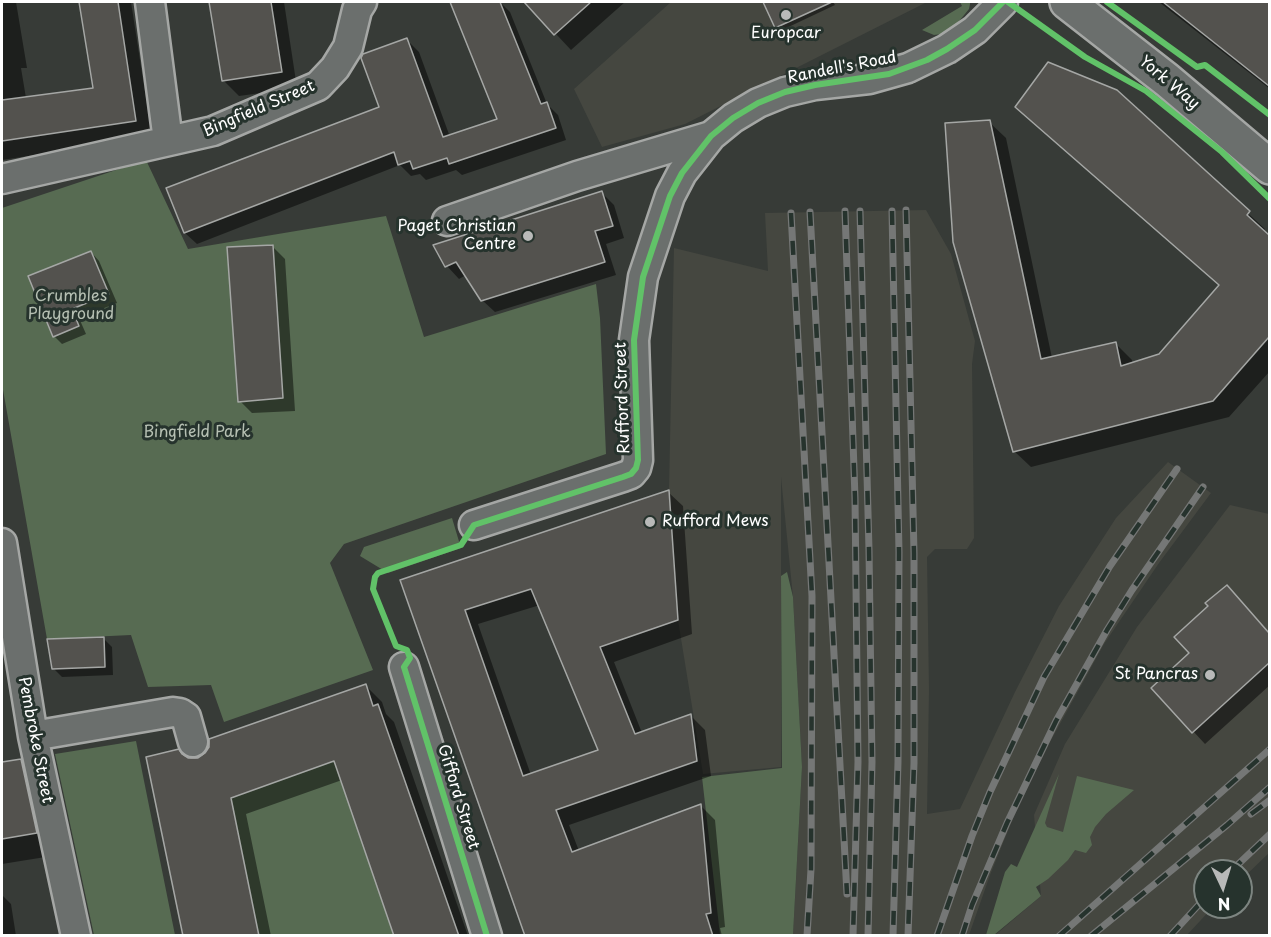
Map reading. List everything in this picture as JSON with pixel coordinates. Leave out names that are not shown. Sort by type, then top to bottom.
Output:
[{"type":"main road","name":"York Way","points":[[1067,2],[1158,73],[1269,167]]},
{"type":"street","points":[[150,2],[168,141]]},
{"type":"street","name":"Bingfield Street","points":[[2,179],[213,131],[318,86],[335,68],[348,46],[357,10],[362,2]]},
{"type":"street","name":"Randell's Road","points":[[447,221],[577,176],[711,136],[733,118],[758,103],[785,92],[889,74],[927,60],[947,50],[975,30],[1003,2]]},
{"type":"street","name":"Rufford Street","points":[[474,525],[623,477],[636,468],[638,460],[634,340],[643,277],[670,196],[682,173],[711,136]]},
{"type":"street","name":"Pembroke Street","points":[[2,543],[33,735],[76,936]]},
{"type":"street","name":"Gifford Street","points":[[404,667],[487,936]]},
{"type":"street","points":[[33,735],[173,712],[186,717],[193,742]]},
{"type":"shaded area","points":[[671,2],[927,2],[685,124],[602,147],[574,89]]},
{"type":"shaded area","points":[[926,210],[951,254],[975,341],[972,364],[974,538],[967,549],[935,549],[927,557],[929,690],[927,814],[960,809],[1015,692],[1059,606],[1116,518],[1168,462],[1211,493],[1159,563],[1104,644],[1050,742],[1018,806],[969,935],[793,935],[802,767],[793,597],[781,477],[781,767],[703,774],[678,620],[669,490],[674,248],[768,271],[765,213]]},
{"type":"shaded area","points":[[1230,505],[1269,514],[1269,853],[1253,868],[1253,859],[1193,859],[1193,919],[1202,919],[1187,935],[994,936],[1041,896],[1034,815],[1065,744],[1137,627]]},
{"type":"green space","points":[[960,2],[970,2],[970,4],[969,9],[956,25],[942,34],[934,35],[922,30],[962,6]]},
{"type":"green space","name":"Bingfield Park","points":[[146,160],[188,249],[386,216],[424,337],[596,284],[600,318],[606,454],[344,544],[330,563],[373,670],[224,722],[211,685],[148,687],[131,635],[47,639],[2,384],[2,208]]},
{"type":"green space","points":[[452,518],[461,548],[388,573],[360,556],[364,547]]},
{"type":"green space","points":[[787,572],[793,597],[802,767],[793,935],[720,935],[702,777],[782,768],[781,576]]},
{"type":"green space","points":[[136,741],[175,935],[94,935],[55,754]]},
{"type":"green space","points":[[334,761],[394,935],[259,935],[231,798]]},
{"type":"green space","points":[[1059,774],[1045,823],[1047,827],[1063,832],[1077,776],[1134,790],[1106,814],[1095,827],[1090,837],[1092,845],[1086,853],[1075,850],[1048,879],[1036,887],[1041,896],[994,935],[986,935],[1005,872],[1011,864],[1017,867]]},
{"type":"building","points":[[79,2],[118,2],[136,121],[2,141],[2,100],[93,88]]},
{"type":"building","points":[[209,2],[271,2],[282,72],[222,81]]},
{"type":"building","points":[[450,2],[500,2],[541,104],[547,102],[556,128],[449,164],[447,158],[413,169],[410,161],[398,165],[394,152],[184,233],[166,188],[379,107],[361,58],[363,54],[407,38],[443,137],[497,119]]},
{"type":"building","points":[[524,2],[591,2],[554,35]]},
{"type":"building","name":"Europcar","points":[[763,2],[832,2],[775,28]]},
{"type":"building","points":[[1163,2],[1269,2],[1269,86]]},
{"type":"building","points":[[1048,62],[1117,90],[1250,211],[1247,215],[1269,235],[1269,337],[1213,401],[1013,452],[953,242],[945,123],[990,120],[1041,359],[1116,342],[1121,366],[1159,354],[1219,285],[1015,107]]},
{"type":"building","name":"Paget Christian Centre","points":[[602,191],[613,226],[595,231],[605,262],[481,301],[456,262],[445,267],[433,245]]},
{"type":"building","points":[[273,245],[283,398],[238,402],[227,247]]},
{"type":"building","points":[[91,251],[109,294],[72,309],[79,326],[53,337],[28,276]]},
{"type":"building","points":[[669,490],[678,620],[600,647],[635,734],[691,714],[697,761],[556,810],[572,852],[701,804],[711,913],[706,914],[713,936],[525,936],[400,580]],"holes":[[[531,589],[598,750],[523,776],[465,610]]]},
{"type":"building","name":"St Pancras","points":[[1227,585],[1269,633],[1269,663],[1192,733],[1151,688],[1189,653],[1174,637],[1208,606],[1205,603]]},
{"type":"building","points":[[104,637],[105,667],[52,669],[47,639]]},
{"type":"building","points":[[366,684],[373,706],[378,704],[459,936],[394,936],[334,761],[231,798],[259,936],[183,936],[146,757],[179,749],[188,758],[198,758],[209,747],[209,739]]},
{"type":"building","points":[[21,759],[37,833],[2,839],[2,762]]},
{"type":"railway","points":[[906,210],[914,553],[914,763],[908,936]]},
{"type":"railway","points":[[845,211],[855,498],[858,762],[853,936]]},
{"type":"railway","points":[[860,211],[872,762],[868,936]]},
{"type":"railway","points":[[892,211],[899,552],[898,762],[893,936]]},
{"type":"railway","points":[[810,212],[847,894]]},
{"type":"railway","points":[[791,213],[812,596],[811,869],[807,936]]},
{"type":"railway","points":[[937,936],[990,792],[1044,677],[1110,566],[1177,469]]},
{"type":"railway","points":[[962,936],[972,905],[1007,823],[1056,721],[1132,590],[1203,487]]},
{"type":"railway","points":[[1059,936],[1270,749]]},
{"type":"railway","points":[[1091,936],[1270,787]]},
{"type":"railway","points":[[1251,814],[1270,800]]},
{"type":"railway","points":[[1244,859],[1270,834]]},
{"type":"railway","points":[[1170,936],[1193,911]]},
{"type":"cycle path","points":[[404,667],[410,658],[407,650],[396,646],[373,589],[378,573],[461,545],[474,525],[623,477],[631,474],[636,468],[638,460],[634,340],[643,277],[670,196],[682,173],[711,136],[733,118],[758,103],[785,92],[889,74],[927,60],[975,30],[1003,2]]},
{"type":"cycle path","points":[[1008,2],[1085,57],[1146,91],[1222,152],[1270,199]]},
{"type":"cycle path","points":[[1107,2],[1197,67],[1205,65],[1270,115]]},
{"type":"cycle path","points":[[404,667],[487,936]]},
{"type":"place","name":"Europcar","points":[[786,15]]},
{"type":"place","name":"Paget Christian Centre","points":[[528,236]]},
{"type":"place","name":"Rufford Mews","points":[[650,522]]},
{"type":"place","name":"St Pancras","points":[[1210,675]]},
{"type":"park label","name":"Crumbles Playground","points":[[71,306]]}]
